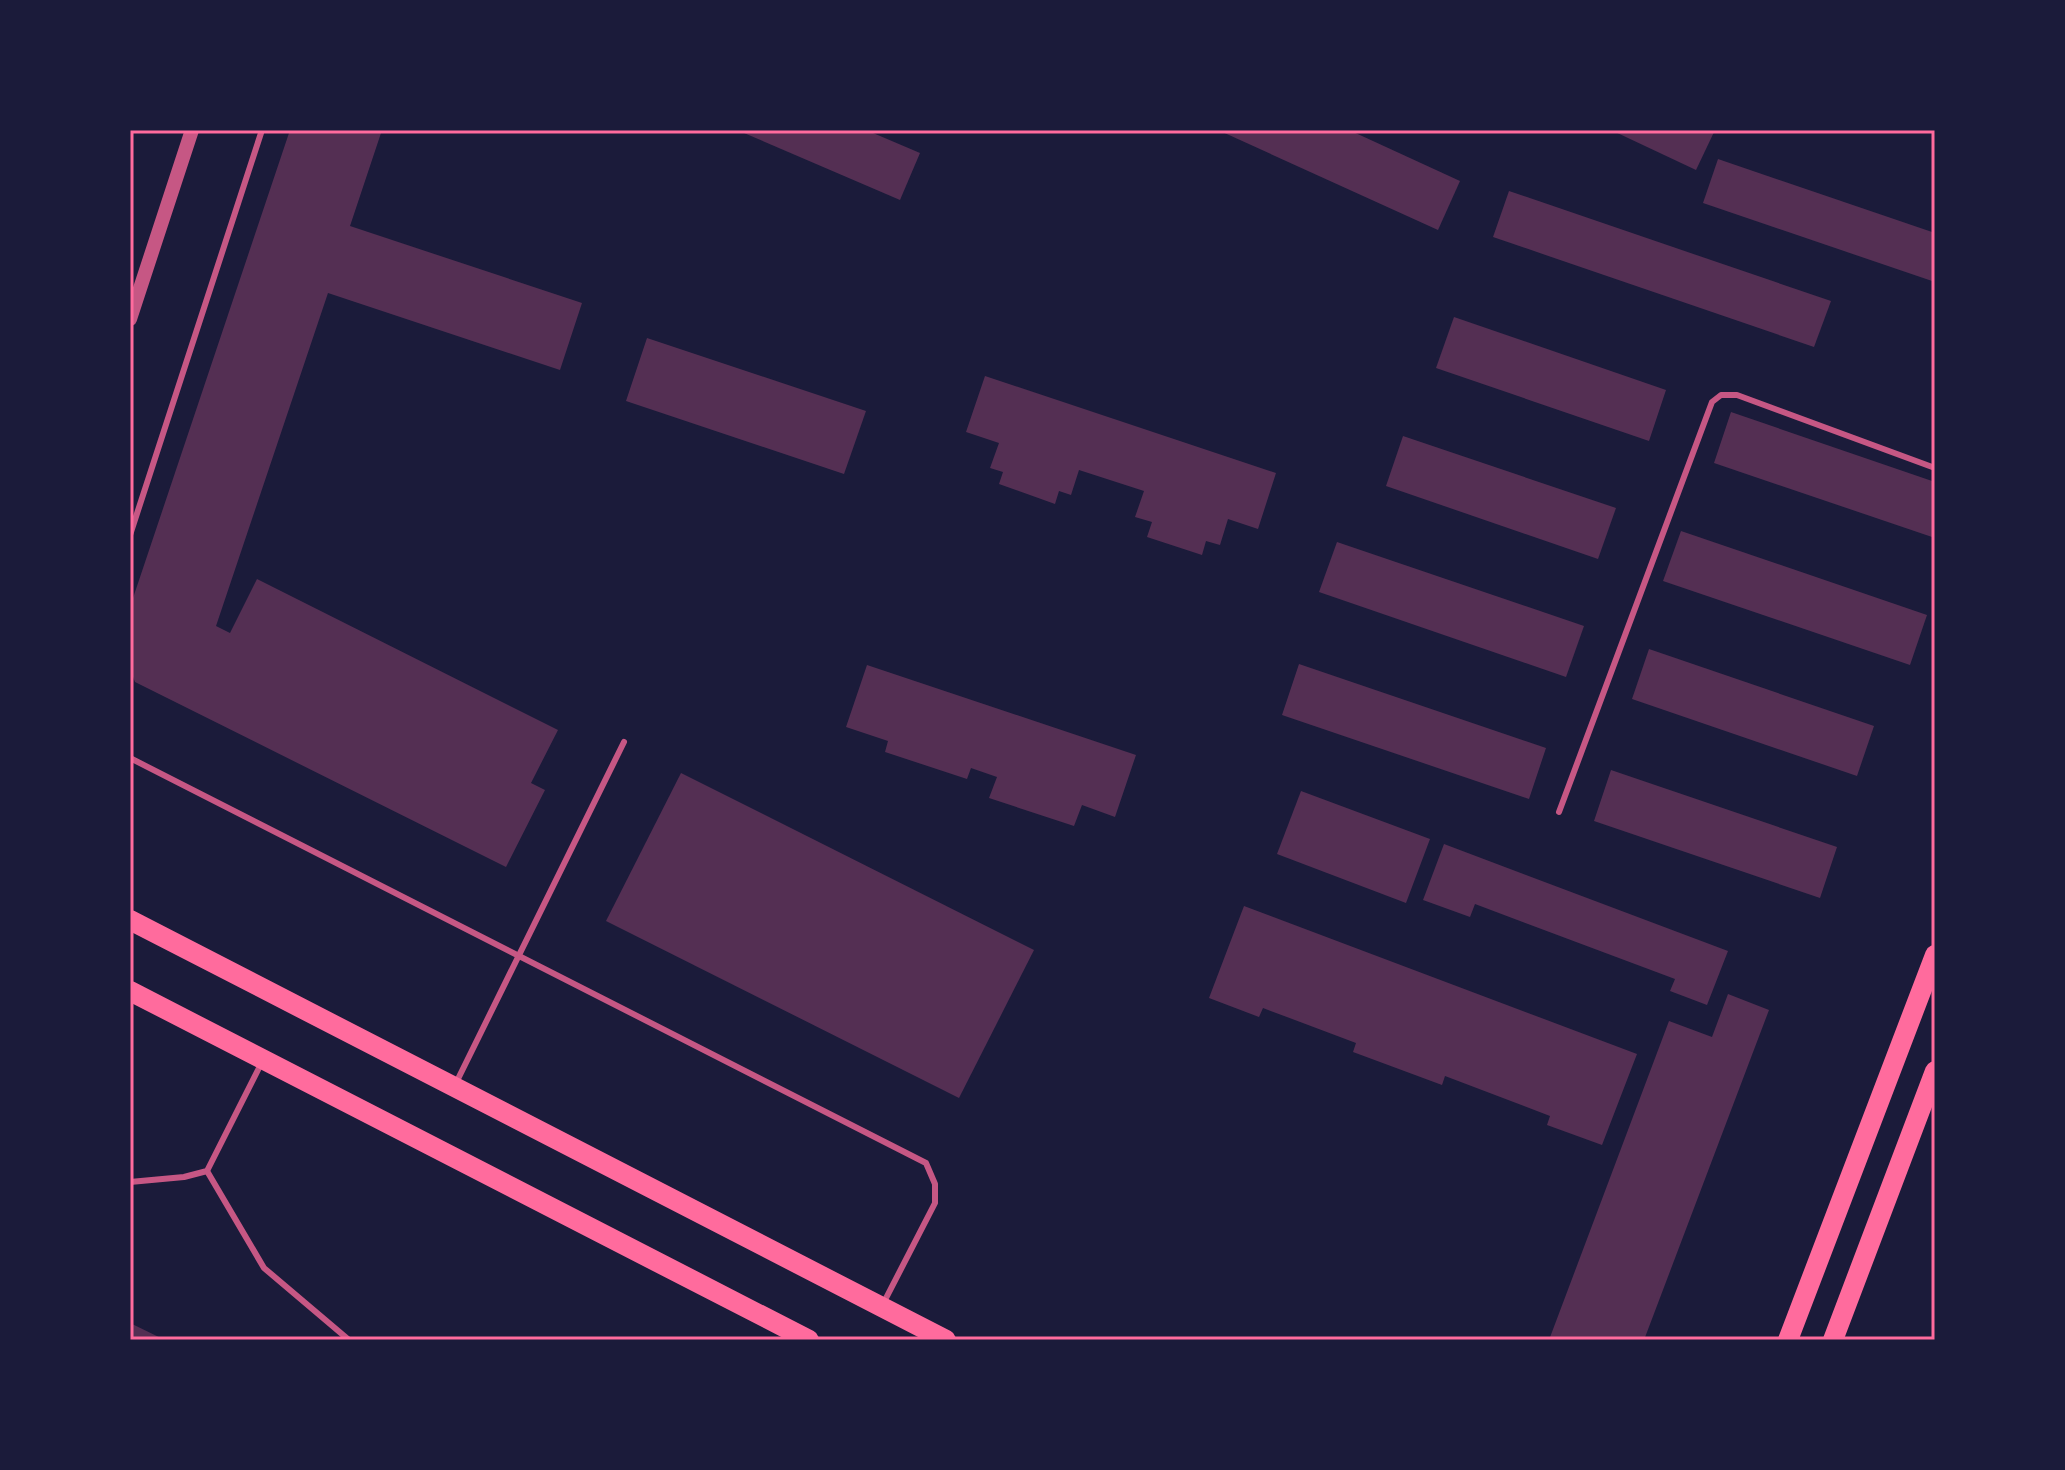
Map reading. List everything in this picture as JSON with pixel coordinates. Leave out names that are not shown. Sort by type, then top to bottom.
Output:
[{"type":"main road","points":[[130,920],[946,1340]]},
{"type":"main road","points":[[1788,1340],[1935,955]]},
{"type":"main road","points":[[130,991],[809,1340]]},
{"type":"main road","points":[[1833,1340],[1935,1071]]},
{"type":"street","points":[[130,319],[192,130]]},
{"type":"lane","points":[[130,535],[262,130]]},
{"type":"lane","points":[[1559,812],[1712,402],[1721,395],[1737,395],[1935,468]]},
{"type":"lane","points":[[454,1087],[624,742]]},
{"type":"lane","points":[[130,758],[926,1163],[935,1184],[935,1203],[882,1307]]},
{"type":"lane","points":[[130,1182],[184,1177],[207,1171],[263,1059]]},
{"type":"lane","points":[[207,1171],[264,1268],[349,1340]]},
{"type":"building","points":[[290,130],[382,130],[350,226],[582,303],[560,370],[328,293],[216,626],[230,633],[257,579],[558,730],[531,783],[545,790],[506,867],[135,682],[130,669],[130,607]]},
{"type":"building","points":[[737,130],[866,130],[920,153],[900,200]]},
{"type":"building","points":[[1218,130],[1349,130],[1460,181],[1438,230]]},
{"type":"building","points":[[1611,130],[1715,130],[1696,170]]},
{"type":"building","points":[[1718,159],[1935,233],[1935,282],[1703,203]]},
{"type":"building","points":[[1509,191],[1831,301],[1814,347],[1493,237]]},
{"type":"building","points":[[1454,317],[1666,390],[1649,441],[1436,368]]},
{"type":"building","points":[[647,338],[866,411],[844,474],[626,401]]},
{"type":"building","points":[[985,376],[1276,473],[1258,529],[1228,519],[1220,545],[1206,541],[1202,555],[1147,537],[1152,522],[1135,517],[1144,491],[1079,470],[1071,495],[1059,491],[1055,504],[999,484],[1003,472],[990,468],[999,443],[966,432]]},
{"type":"building","points":[[1731,412],[1935,482],[1935,538],[1714,463]]},
{"type":"building","points":[[1403,436],[1616,508],[1598,559],[1386,486]]},
{"type":"building","points":[[1681,531],[1927,615],[1910,665],[1663,581]]},
{"type":"building","points":[[1337,542],[1584,626],[1566,677],[1319,592]]},
{"type":"building","points":[[1649,649],[1874,726],[1857,776],[1632,699]]},
{"type":"building","points":[[1299,664],[1546,748],[1529,799],[1282,715]]},
{"type":"building","points":[[867,665],[1136,755],[1115,817],[1082,805],[1074,826],[989,798],[997,777],[971,768],[967,779],[885,752],[888,741],[846,727]]},
{"type":"building","points":[[1611,770],[1837,847],[1820,898],[1594,821]]},
{"type":"building","points":[[681,773],[1034,950],[959,1098],[606,921]]},
{"type":"building","points":[[1301,791],[1430,839],[1406,903],[1277,854]]},
{"type":"building","points":[[1444,844],[1728,951],[1707,1005],[1670,991],[1675,979],[1475,904],[1470,917],[1423,900]]},
{"type":"building","points":[[1244,906],[1637,1054],[1602,1145],[1547,1125],[1550,1116],[1445,1076],[1442,1085],[1353,1052],[1356,1043],[1263,1008],[1259,1017],[1209,998]]},
{"type":"building","points":[[1728,994],[1769,1010],[1644,1340],[1549,1340],[1669,1021],[1712,1037]]},
{"type":"building","points":[[130,1323],[165,1340],[130,1340]]}]
